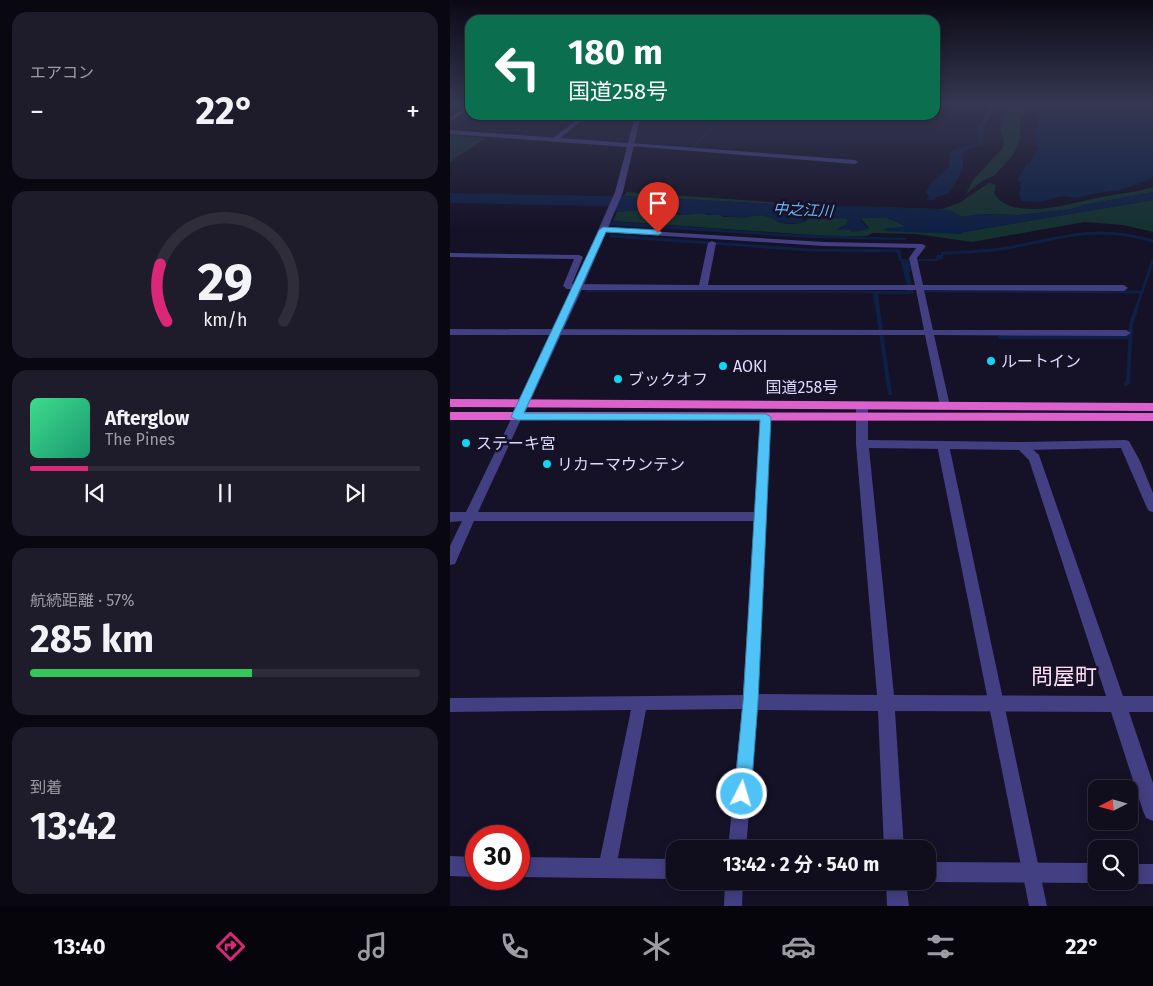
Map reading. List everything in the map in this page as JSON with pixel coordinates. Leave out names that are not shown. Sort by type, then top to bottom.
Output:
[{"type":"highway","name":"国道258号","points":[[450,403],[524,402],[1153,417]]},
{"type":"highway","name":"国道258号","points":[[450,416],[766,417],[945,406],[1153,407]]},
{"type":"street","points":[[450,560],[604,229],[619,192],[631,145]]},
{"type":"street","points":[[635,145],[855,162]]},
{"type":"street","points":[[604,229],[824,244],[922,246],[914,261],[917,288],[930,332],[945,406]]},
{"type":"street","points":[[703,288],[712,243]]},
{"type":"street","points":[[450,256],[579,257],[567,286],[578,287],[1124,288]]},
{"type":"street","points":[[450,332],[1126,333]]},
{"type":"street","points":[[862,411],[862,444],[886,703],[894,840]]},
{"type":"street","points":[[738,840],[750,702],[766,417]]},
{"type":"street","points":[[862,444],[1022,446],[1125,444],[1153,508]]},
{"type":"street","points":[[943,445],[1038,906]]},
{"type":"street","points":[[1022,446],[1035,458],[1153,811]]},
{"type":"street","points":[[450,517],[760,516]]},
{"type":"street","points":[[450,705],[750,702],[1153,704]]},
{"type":"street","points":[[607,868],[640,703]]},
{"type":"street","points":[[450,866],[465,867]]},
{"type":"street","points":[[530,867],[666,869]]},
{"type":"street","points":[[936,872],[1088,873]]},
{"type":"street","points":[[1138,874],[1153,874]]},
{"type":"street","points":[[733,906],[734,890]]},
{"type":"street","points":[[897,890],[898,906]]},
{"type":"green space","points":[[450,145],[475,145],[450,162]]},
{"type":"green space","points":[[1003,145],[1017,145],[1013,155],[995,175],[981,182],[966,194],[973,180],[1001,150]]},
{"type":"green space","points":[[989,183],[996,185],[994,193],[1002,202],[1013,207],[1026,209],[1057,207],[1153,187],[1153,192],[1072,209],[1018,215],[984,214],[962,217],[949,210],[775,204],[624,196],[627,192],[813,205],[942,209],[959,203]]},
{"type":"green space","points":[[1153,200],[1153,232],[1123,225],[1084,222],[972,242],[916,234],[873,233],[867,236],[826,236],[613,221],[617,212],[658,208],[679,215],[702,213],[708,215],[718,214],[724,217],[761,215],[772,218],[780,223],[792,224],[801,223],[809,219],[846,218],[848,220],[847,225],[838,228],[854,230],[869,228],[861,219],[863,218],[886,217],[907,227],[884,229],[963,232]]},
{"type":"water","points":[[981,145],[968,149],[963,153],[963,170],[949,193],[935,198],[935,200],[927,200],[929,197],[926,192],[932,182],[949,167],[950,152],[957,148]]},
{"type":"water","points":[[1153,145],[1153,178],[1120,190],[1075,198],[1062,196],[1040,202],[1022,201],[1019,194],[1022,182],[1017,181],[1027,164],[1029,165],[1038,148],[1036,146]]},
{"type":"water","points":[[1153,192],[1153,200],[961,234],[885,231],[884,229],[887,228],[907,227],[886,217],[863,218],[861,221],[869,229],[852,232],[850,230],[836,230],[845,226],[848,221],[848,219],[843,218],[805,219],[801,223],[780,223],[772,218],[761,215],[741,218],[702,213],[684,215],[658,208],[614,212],[620,196],[949,210],[962,217],[980,214],[1018,215],[1072,209]]},
{"type":"water","points":[[609,221],[787,234],[907,238],[905,240],[810,238],[607,225]]},
{"type":"water","points":[[937,255],[943,255],[943,259],[937,261],[909,261],[911,271],[909,272],[914,294],[878,294],[892,395],[888,395],[873,293],[584,292],[588,290],[906,291],[907,285],[900,259],[935,259]]},
{"type":"waterway","points":[[689,148],[693,148],[695,145]]},
{"type":"waterway","name":"中之江川","points":[[450,198],[647,202]]},
{"type":"waterway","points":[[942,255],[942,253],[999,249],[1079,234],[1113,234],[1153,241]]},
{"type":"waterway","points":[[611,236],[810,250],[899,251],[900,259]]},
{"type":"waterway","points":[[1135,312],[1153,260]]},
{"type":"waterway","points":[[926,291],[1141,292]]},
{"type":"waterway","points":[[1126,384],[1128,382],[1131,324],[1136,310]]},
{"type":"waterway","points":[[1000,337],[1129,337]]},
{"type":"place","name":"ルートイン","points":[[991,361]]},
{"type":"place","name":"AOKI","points":[[723,366]]},
{"type":"place","name":"ブックオフ","points":[[618,379]]},
{"type":"place","name":"ステーキ宮","points":[[466,443]]},
{"type":"place","name":"リカーマウンテン","points":[[547,464]]},
{"type":"district","name":"問屋町","points":[[1064,676]]},
{"type":"route","points":[[658,233],[603,230],[517,417],[766,417],[750,702],[742,794]]}]
